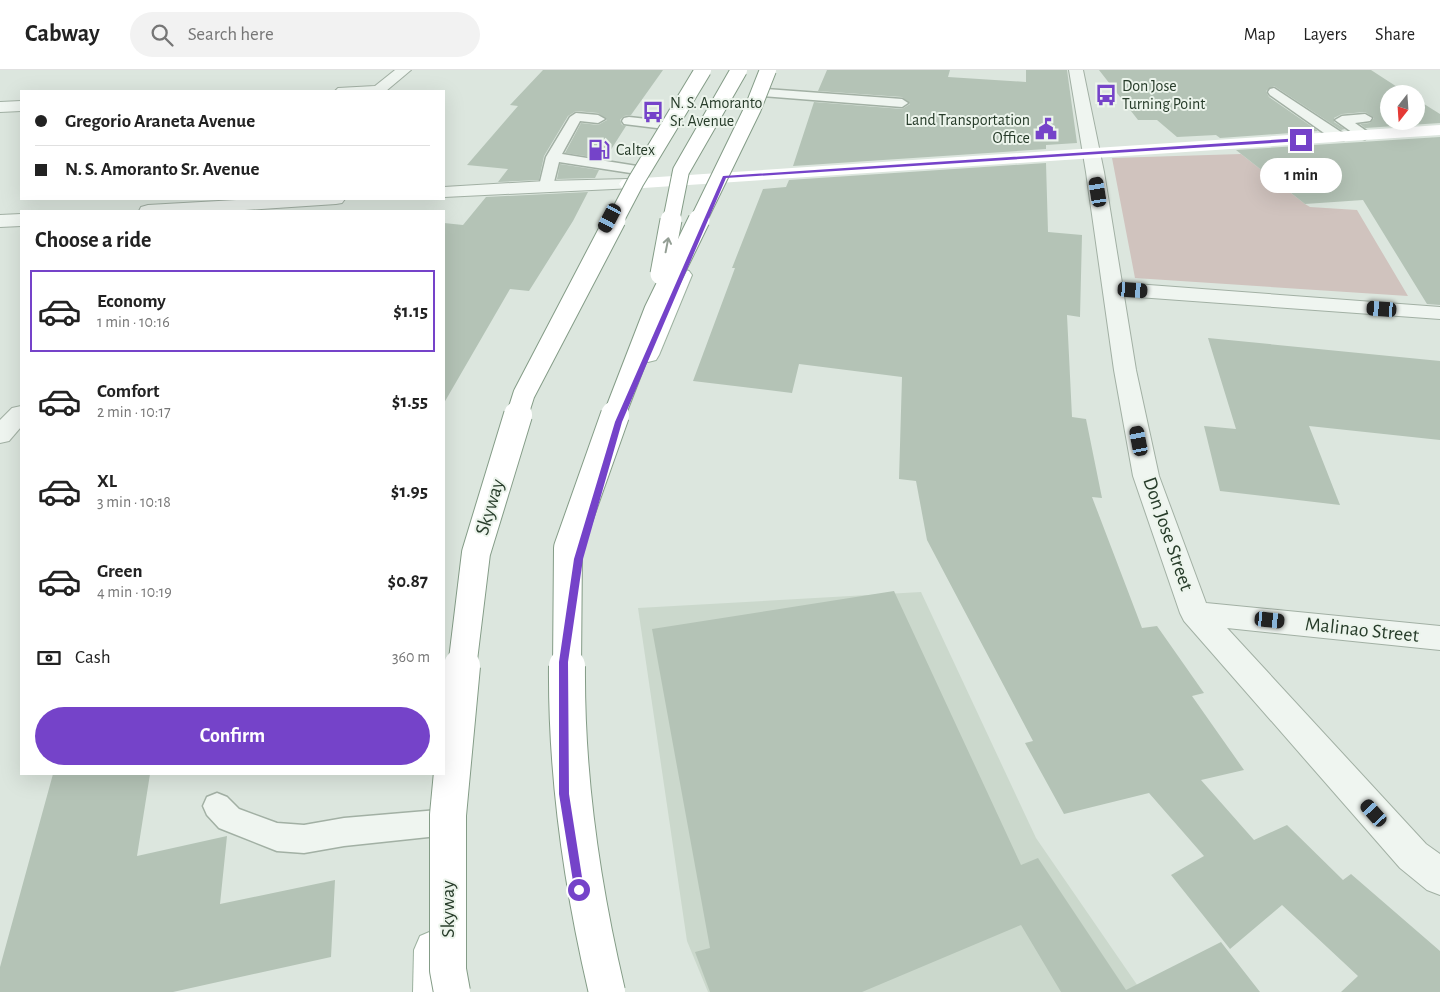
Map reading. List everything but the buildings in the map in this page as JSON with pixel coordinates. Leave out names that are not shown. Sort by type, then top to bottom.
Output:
[{"type":"main road","points":[[445,722],[470,532],[517,391],[639,179],[665,124],[698,70]]},
{"type":"main road","name":"Skyway","points":[[452,992],[448,970],[448,815],[459,694],[476,553],[524,394],[636,180],[703,70]]},
{"type":"main road","points":[[655,310],[681,171],[738,70]]},
{"type":"main road","points":[[607,992],[592,929],[577,829],[567,694],[568,548],[614,417],[655,310],[753,108],[770,78]]},
{"type":"main road","points":[[602,992],[582,909],[564,794],[563,662],[578,559],[618,422],[712,178],[770,78]]},
{"type":"main road","points":[[639,179],[712,178],[1440,130]]},
{"type":"main road","points":[[433,992],[441,775]]},
{"type":"street","points":[[378,90],[404,70]]},
{"type":"street","name":"Don Jose Street","points":[[1076,70],[1092,154],[1125,370],[1146,476],[1195,613],[1412,856],[1440,877]]},
{"type":"street","points":[[0,107],[20,106]]},
{"type":"street","points":[[445,192],[639,179]]},
{"type":"street","points":[[165,210],[322,200]]},
{"type":"street","points":[[0,221],[20,220]]},
{"type":"street","points":[[1114,289],[1440,313]]},
{"type":"street","points":[[0,435],[20,414]]},
{"type":"street","name":"Malinao Street","points":[[1195,613],[1440,638]]},
{"type":"lane","points":[[770,78],[902,103]]},
{"type":"lane","points":[[1274,92],[1339,137]]},
{"type":"lane","points":[[546,186],[553,157],[576,117],[598,119]]},
{"type":"lane","points":[[1364,118],[1342,120],[1365,135]]},
{"type":"lane","points":[[629,121],[665,124]]},
{"type":"lane","points":[[553,157],[639,179]]},
{"type":"lane","points":[[217,806],[229,819],[252,829],[286,838],[304,839],[344,832],[438,823]]},
{"type":"shaded area","points":[[1241,154],[1310,207],[1357,210],[1408,296],[1135,278],[1112,158]]},
{"type":"shaded area","points":[[921,592],[1036,838],[1142,992],[708,992],[687,941],[638,608]]},
{"type":"place","name":"Don Jose Turning Point","points":[[1106,95]]},
{"type":"place","name":"N. S. Amoranto Sr. Avenue","points":[[653,112]]},
{"type":"place","name":"Land Transportation Office","points":[[1046,129]]},
{"type":"place","name":"Caltex","points":[[599,150]]},
{"type":"route","points":[[579,890],[564,794],[563,662],[578,559],[618,422],[724,177],[1301,140]]}]
